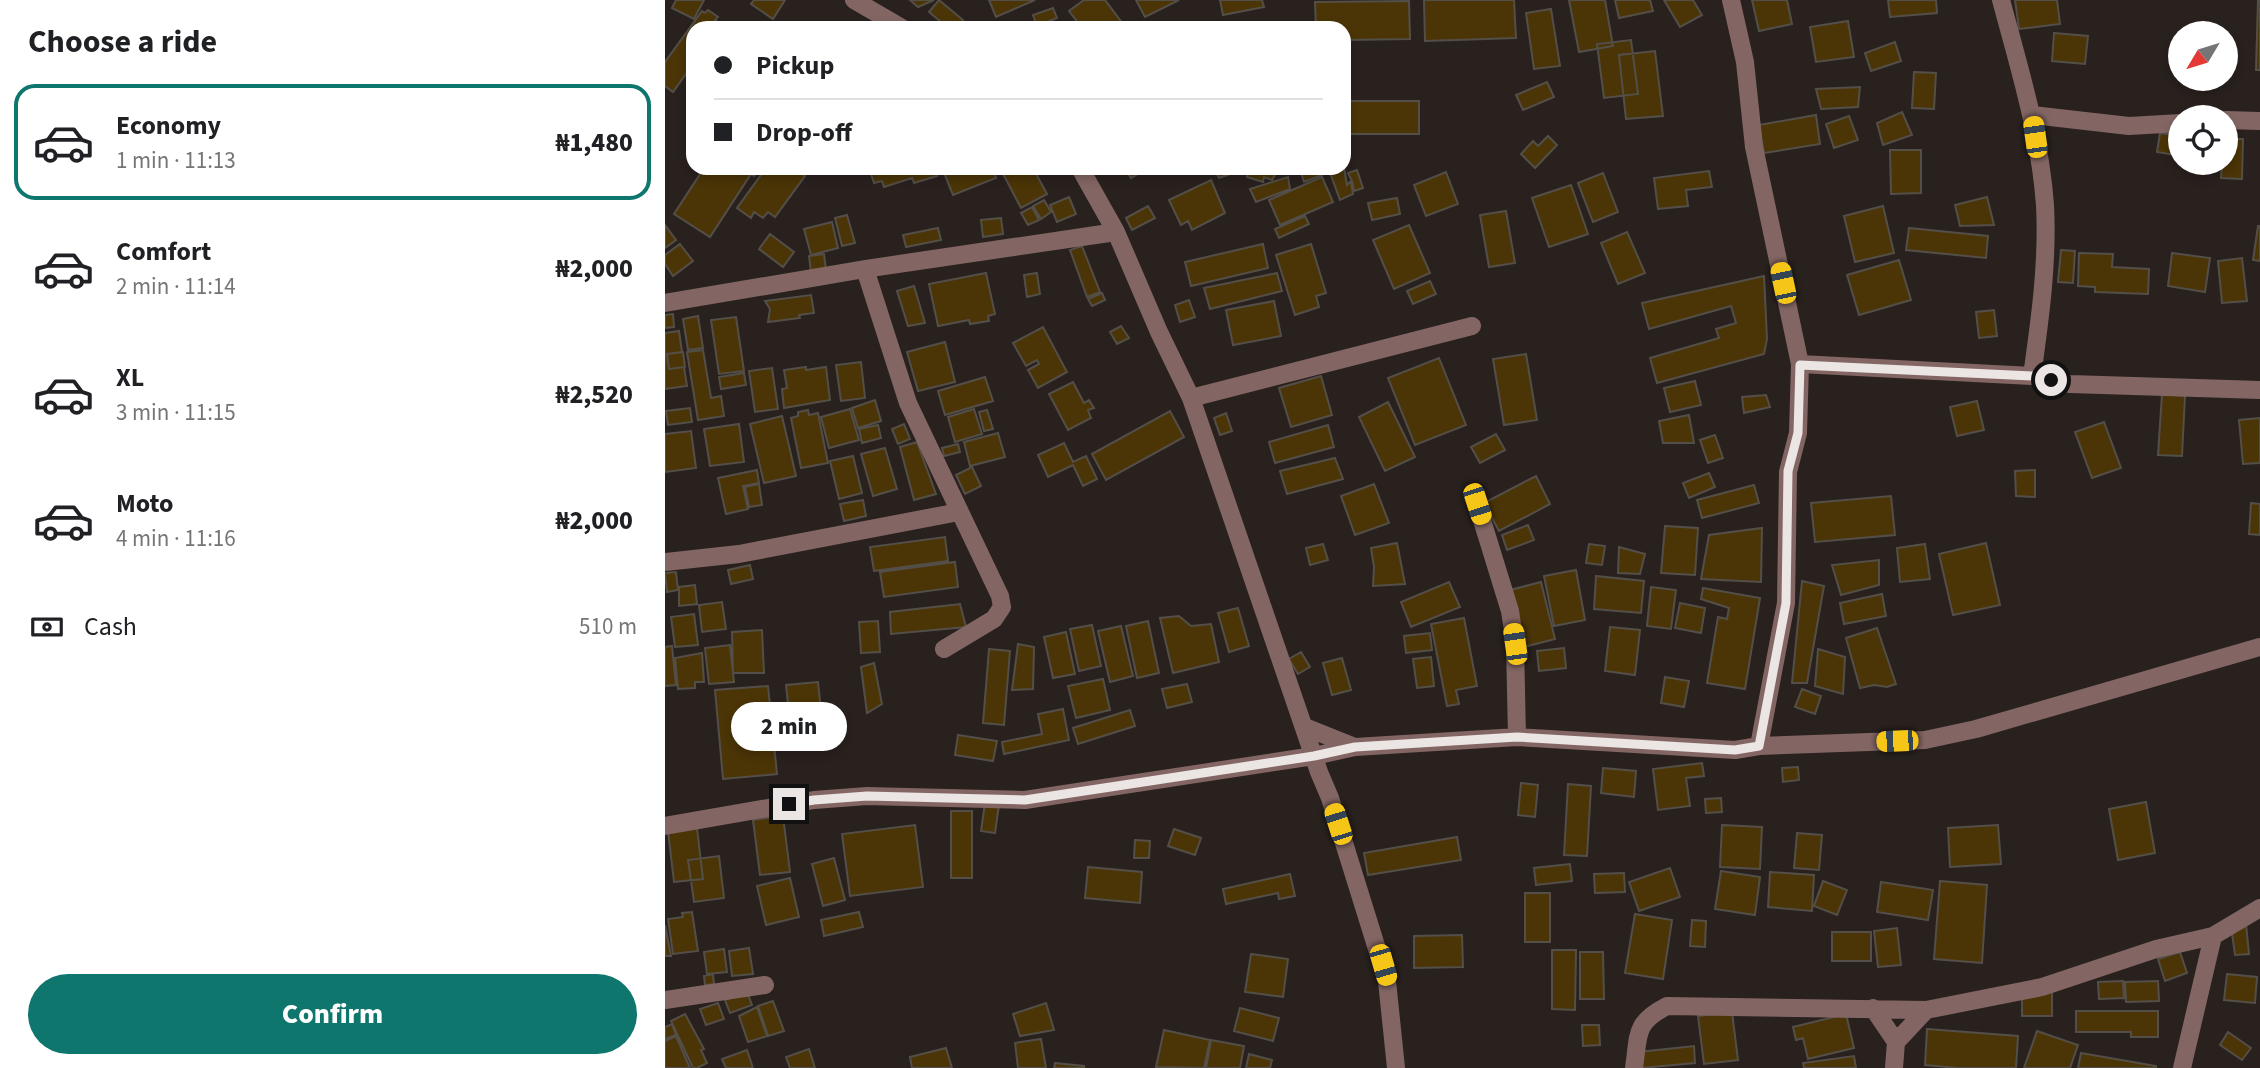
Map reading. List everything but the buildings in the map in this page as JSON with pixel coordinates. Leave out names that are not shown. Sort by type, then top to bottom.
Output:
[{"type":"street","points":[[854,0],[890,21]]},
{"type":"street","points":[[1731,0],[1745,62],[1754,147],[1800,365],[1798,433],[1788,471],[1786,603],[1759,746]]},
{"type":"street","points":[[2001,0],[2032,115],[2045,204],[2046,256],[2032,376]]},
{"type":"street","points":[[2032,115],[2129,126],[2168,124]]},
{"type":"street","points":[[2238,120],[2260,121]]},
{"type":"street","points":[[1084,175],[1116,232],[1191,398],[1330,798],[1387,981],[1396,1068]]},
{"type":"street","points":[[665,303],[865,268],[1116,232]]},
{"type":"street","points":[[865,268],[908,403],[1000,596],[1002,607],[994,619],[944,649]]},
{"type":"street","points":[[1191,398],[1472,326]]},
{"type":"street","points":[[1800,365],[2032,376],[2070,384],[2260,390]]},
{"type":"street","points":[[1477,504],[1510,611],[1515,644],[1517,737]]},
{"type":"street","points":[[665,562],[739,554],[960,512]]},
{"type":"street","points":[[665,827],[814,800],[878,796],[1025,800],[1314,756],[1355,747],[1517,737],[1735,750],[1759,746],[1925,740],[1976,729],[2260,647]]},
{"type":"street","points":[[1305,727],[1355,747]]},
{"type":"street","points":[[1635,1068],[1640,1027],[1651,1014],[1667,1006],[1926,1010],[2042,987],[2156,949],[2214,936],[2260,908]]},
{"type":"street","points":[[2182,1068],[2214,936]]},
{"type":"street","points":[[665,1000],[765,985]]},
{"type":"street","points":[[1873,1008],[1896,1042],[1894,1068]]},
{"type":"street","points":[[1896,1042],[1926,1010]]},
{"type":"route","points":[[789,804],[867,796],[1025,800],[1314,756],[1355,747],[1517,737],[1735,750],[1759,746],[1786,603],[1788,471],[1798,433],[1800,365],[2032,376],[2051,380]]}]
